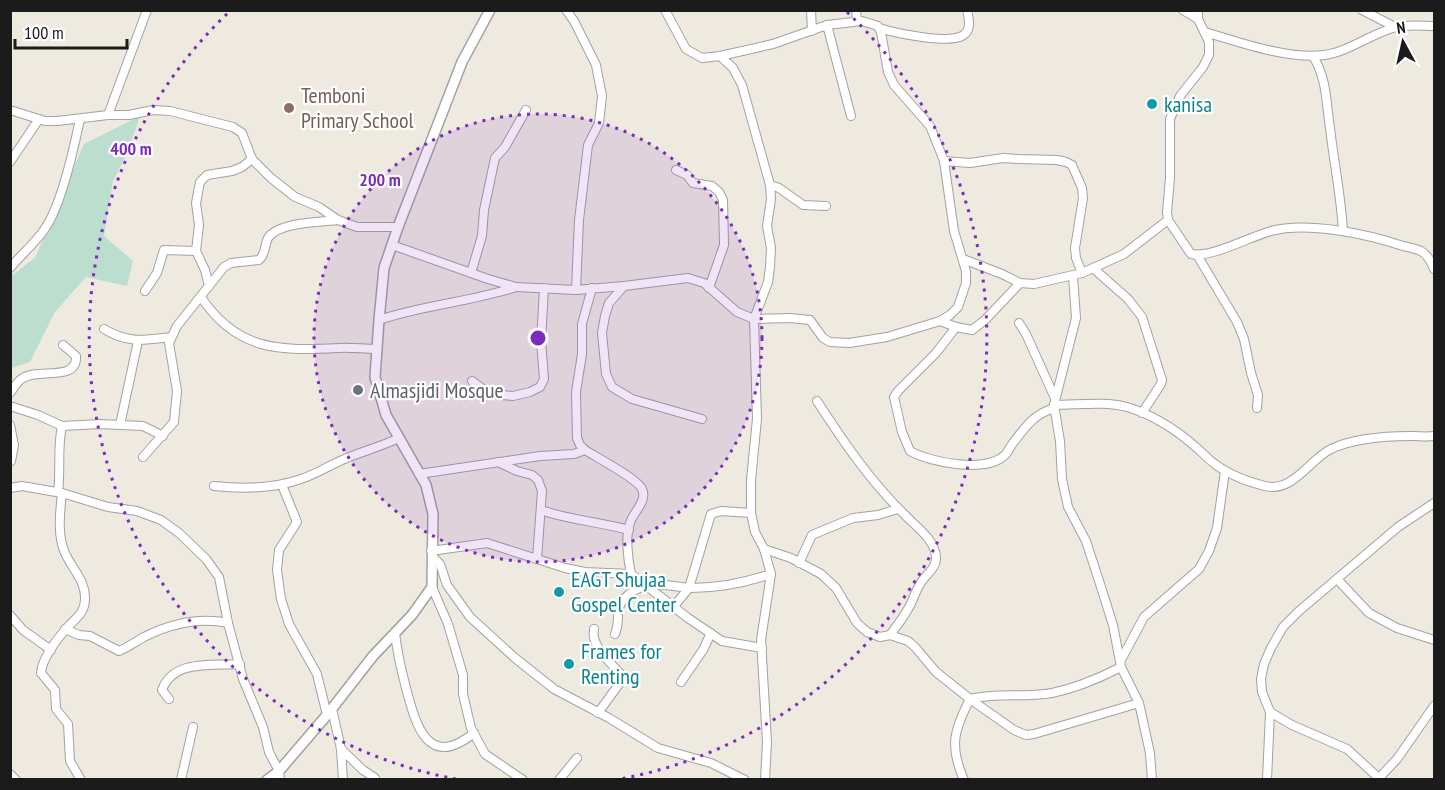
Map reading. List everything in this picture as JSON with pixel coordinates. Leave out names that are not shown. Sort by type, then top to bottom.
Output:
[{"type":"street","points":[[108,115],[147,10]]},
{"type":"street","points":[[490,10],[462,62],[384,268],[375,377],[386,415],[426,485],[433,514],[432,587],[448,624],[463,675],[463,694],[474,733],[485,754],[523,780]]},
{"type":"street","points":[[566,10],[596,65],[602,96],[599,123],[588,145],[579,220],[576,290]]},
{"type":"street","points":[[665,10],[686,49],[702,58],[773,44],[827,25],[857,21],[868,21],[879,28],[896,33],[929,38],[959,37],[965,33],[969,23],[967,10]]},
{"type":"street","points":[[811,10],[812,31]]},
{"type":"street","points":[[856,10],[857,21]]},
{"type":"street","points":[[1183,10],[1198,15],[1209,42],[1209,55],[1203,67],[1180,96],[1170,118],[1168,220],[1191,254],[1197,255],[1272,231],[1294,227],[1343,231],[1421,251],[1429,259],[1434,269]]},
{"type":"street","points":[[1362,10],[1395,27]]},
{"type":"street","points":[[827,25],[850,116]]},
{"type":"street","points":[[1205,32],[1253,46],[1313,56],[1339,52],[1395,27],[1434,26]]},
{"type":"street","points":[[392,244],[516,287],[576,290],[688,278],[704,283],[737,312],[754,319],[810,320],[823,338],[830,342],[849,343],[887,337],[940,321],[958,307],[966,283],[966,271],[954,231],[944,161],[930,126],[894,85],[888,72],[879,28]]},
{"type":"street","points":[[720,56],[733,68],[742,85],[770,185],[771,198],[767,226],[771,248],[771,267],[768,282],[754,319],[757,419],[751,480],[751,513],[754,532],[764,549],[771,574],[763,617],[762,648],[767,741],[765,780]]},
{"type":"street","points":[[1313,56],[1325,84],[1329,126],[1341,198],[1343,231]]},
{"type":"street","points":[[10,110],[39,119],[57,121],[129,115],[153,110],[170,111],[232,127],[242,133],[252,159],[295,197],[319,207],[338,220],[357,227],[398,227]]},
{"type":"street","points":[[471,273],[482,236],[495,158],[505,147],[526,110]]},
{"type":"street","points":[[10,162],[39,119]]},
{"type":"street","points":[[10,268],[45,229],[56,207],[75,146],[80,119]]},
{"type":"street","points":[[209,286],[205,270],[196,252],[199,225],[196,203],[200,182],[207,175],[232,171],[252,159]]},
{"type":"street","points":[[944,161],[1057,160],[1072,165],[1082,188],[1083,198],[1075,248],[1082,273]]},
{"type":"street","points":[[676,170],[687,176],[693,183],[712,186],[723,200],[723,245],[709,288]]},
{"type":"street","points":[[770,185],[779,188],[803,205],[826,206]]},
{"type":"street","points":[[143,457],[174,422],[176,414],[176,378],[169,350],[171,337],[216,276],[231,262],[255,262],[262,258],[268,238],[285,226],[338,220]]},
{"type":"street","points":[[963,259],[1020,283],[1034,285],[1082,273],[1124,254],[1168,220]]},
{"type":"street","points":[[145,291],[157,273],[164,250],[196,252]]},
{"type":"street","points":[[1197,255],[1237,322],[1244,339],[1258,395],[1257,408]]},
{"type":"street","points":[[1093,268],[1128,299],[1142,317],[1162,380],[1142,413]]},
{"type":"street","points":[[1054,404],[1076,318],[1073,276]]},
{"type":"street","points":[[940,321],[972,330],[1020,283]]},
{"type":"street","points":[[624,286],[609,303],[604,316],[602,333],[606,374],[612,387],[632,399],[702,419]]},
{"type":"street","points":[[379,320],[403,312],[449,304],[516,287]]},
{"type":"street","points":[[472,381],[490,394],[513,396],[540,387],[544,379],[541,341],[544,288]]},
{"type":"street","points":[[592,288],[582,324],[582,354],[576,392],[578,438],[585,450],[633,479],[642,487],[644,495],[630,522],[631,574]]},
{"type":"street","points":[[201,297],[212,313],[236,334],[270,347],[292,350],[340,347],[376,349]]},
{"type":"street","points":[[1019,323],[1048,380],[1058,419],[1065,496],[1072,516],[1086,541],[1113,625],[1121,663],[1139,703],[1150,753],[1152,780]]},
{"type":"street","points":[[956,327],[936,353],[894,397],[902,432],[910,452],[944,463],[976,464],[991,462],[1004,456],[1031,419],[1054,404],[1096,403],[1127,407],[1174,430],[1214,464],[1226,471],[1273,487],[1298,476],[1319,457],[1337,447],[1365,439],[1413,435],[1434,436]]},
{"type":"street","points":[[104,329],[124,339],[138,341],[171,337]]},
{"type":"street","points":[[120,425],[138,341]]},
{"type":"street","points":[[10,393],[26,376],[60,372],[74,366],[76,356],[63,345]]},
{"type":"street","points":[[817,401],[866,472],[932,545],[936,560],[933,567],[920,584],[909,608],[890,635]]},
{"type":"street","points":[[10,406],[38,414],[62,426],[143,426],[163,435]]},
{"type":"street","points":[[10,425],[14,445],[11,461]]},
{"type":"street","points":[[62,426],[60,443],[61,538],[65,553],[83,583],[86,599],[82,612],[65,629],[43,663],[41,673],[55,690],[56,709],[68,724],[70,760],[81,780]]},
{"type":"street","points":[[214,486],[245,488],[282,485],[399,438]]},
{"type":"street","points":[[419,474],[540,456],[574,454],[585,450]]},
{"type":"street","points":[[498,462],[532,475],[538,480],[542,491],[537,559]]},
{"type":"street","points":[[970,699],[990,694],[1054,693],[1102,677],[1121,663],[1144,617],[1199,569],[1209,551],[1217,528],[1226,471]]},
{"type":"street","points":[[282,485],[297,522],[279,550],[277,570],[281,599],[289,624],[316,674],[330,712],[341,749],[343,780]]},
{"type":"street","points":[[10,488],[22,486],[60,493],[108,507],[137,511],[161,520],[179,533],[206,559],[219,577],[243,679],[263,727],[269,752],[280,775]]},
{"type":"street","points":[[1267,780],[1270,712],[1262,692],[1261,679],[1270,648],[1283,627],[1337,579],[1398,527],[1434,503]]},
{"type":"street","points":[[799,562],[812,535],[853,518],[879,515],[898,508]]},
{"type":"street","points":[[541,510],[560,517],[583,519],[629,530]]},
{"type":"street","points":[[674,606],[689,588],[711,514],[721,511],[751,513]]},
{"type":"street","points":[[432,554],[487,543],[585,572],[631,574],[722,641],[762,648]]},
{"type":"street","points":[[764,549],[799,562],[821,574],[836,588],[857,623],[867,632],[880,637],[890,635],[908,641],[936,672],[1014,730],[1026,735],[1060,728],[1139,703]]},
{"type":"street","points":[[432,554],[440,564],[447,585],[470,617],[554,689],[658,748],[711,763],[745,780]]},
{"type":"street","points":[[615,634],[622,601],[631,591],[655,585],[689,588],[734,585],[771,574]]},
{"type":"street","points":[[1337,579],[1369,613],[1396,628],[1434,640]]},
{"type":"street","points":[[267,780],[280,775],[373,656],[412,615],[432,587]]},
{"type":"street","points":[[10,615],[23,630],[51,650]]},
{"type":"street","points":[[65,629],[97,639],[118,651],[174,625],[216,621],[228,623]]},
{"type":"street","points":[[594,630],[592,635],[605,658],[622,676],[622,680],[598,712]]},
{"type":"street","points":[[395,633],[397,656],[410,708],[422,734],[428,741],[438,746],[453,747],[474,733]]},
{"type":"street","points":[[681,682],[703,650],[711,633]]},
{"type":"street","points":[[169,699],[162,690],[167,679],[181,670],[200,664],[240,664]]},
{"type":"street","points":[[964,780],[958,763],[954,736],[970,699]]},
{"type":"street","points":[[1270,712],[1292,725],[1347,749],[1380,779],[1434,706]]},
{"type":"street","points":[[181,780],[194,727]]},
{"type":"street","points":[[341,749],[375,778]]},
{"type":"street","points":[[559,780],[576,758]]},
{"type":"street","points":[[10,774],[16,780]]},
{"type":"green space","points":[[140,116],[127,154],[113,181],[104,236],[133,261],[127,286],[86,277],[55,312],[30,362],[11,368],[11,276],[35,258],[84,144]]},
{"type":"place","name":"kanisa","points":[[1152,104]]},
{"type":"place","name":"Temboni Primary School","points":[[289,108]]},
{"type":"place","name":"Almasjidi Mosque","points":[[358,390]]},
{"type":"place","name":"EAGT Shujaa Gospel Center","points":[[559,592]]},
{"type":"place","name":"Frames for Renting","points":[[569,664]]}]
